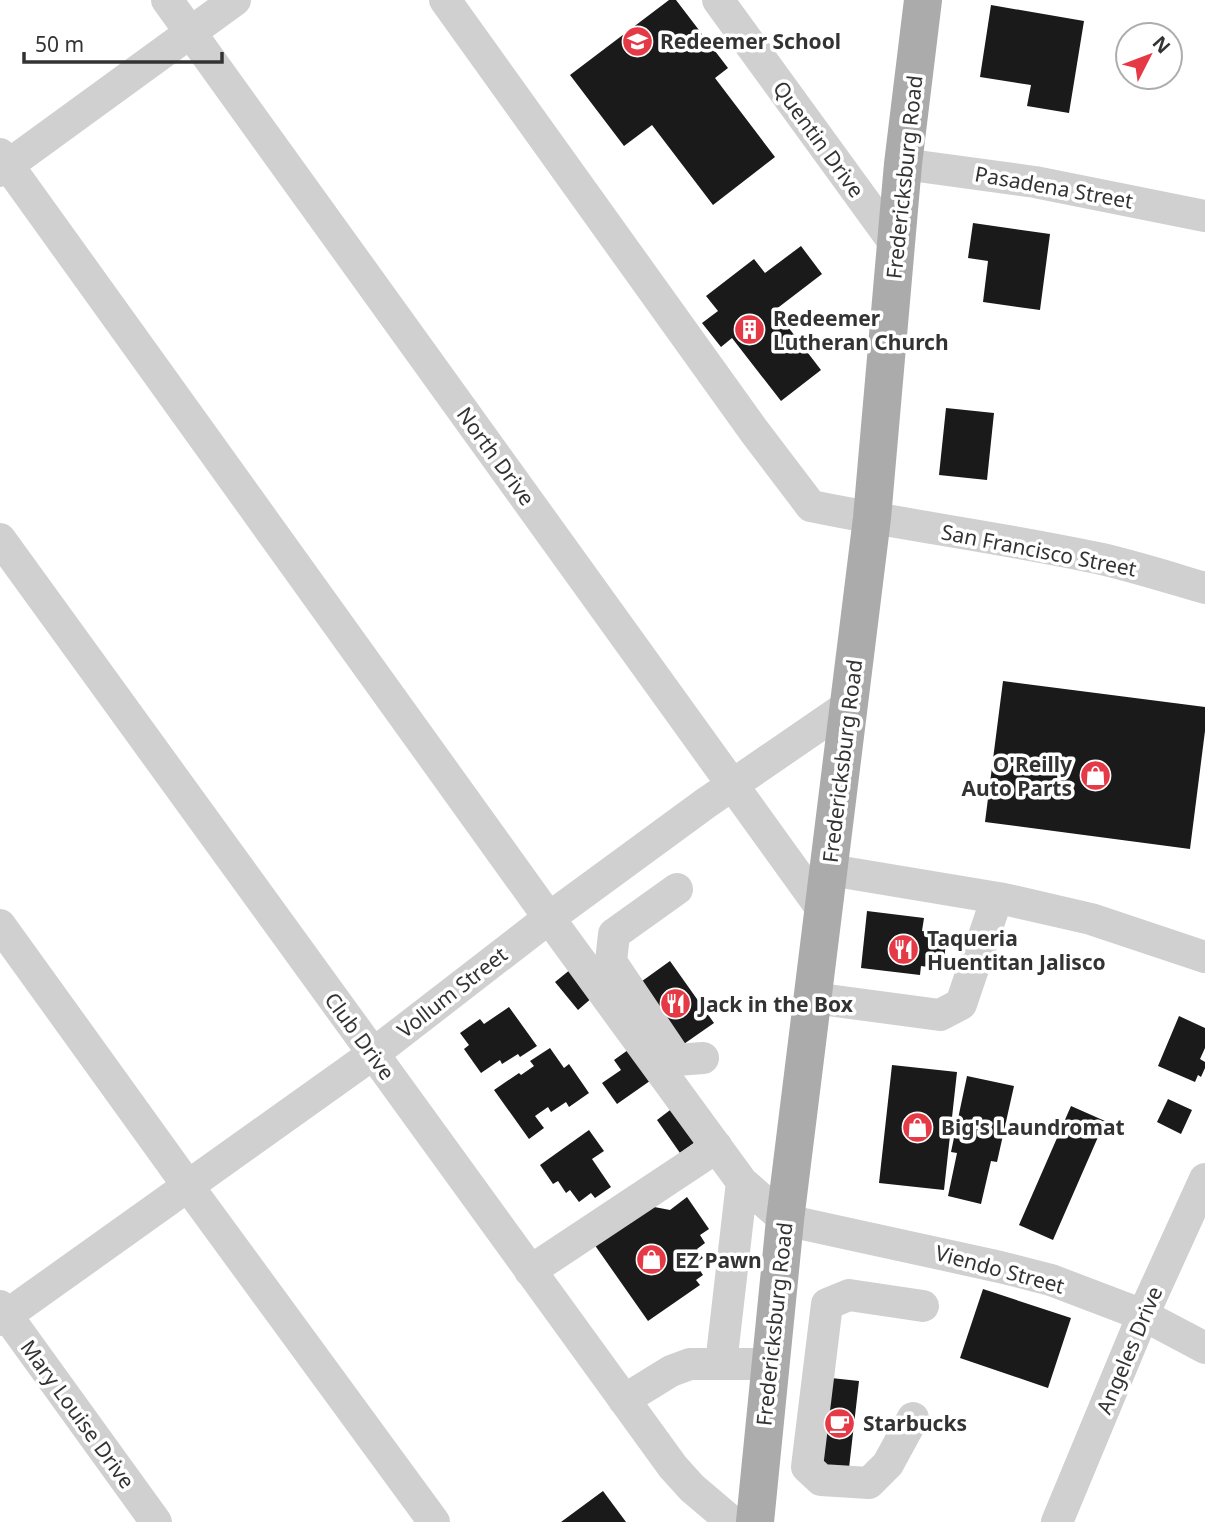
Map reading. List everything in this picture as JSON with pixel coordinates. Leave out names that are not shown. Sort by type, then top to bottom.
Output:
[{"type":"main road","name":"Fredericksburg Road","points":[[755,1522],[785,1220],[830,870],[846,707],[872,518],[903,164],[922,0]]},
{"type":"street","name":"North Drive","points":[[167,0],[824,912]]},
{"type":"street","points":[[235,0],[3,163],[742,1182],[785,1220]]},
{"type":"street","name":"San Francisco Street","points":[[445,0],[754,431],[811,506],[988,536],[1104,560],[1205,588]]},
{"type":"street","name":"Quentin Drive","points":[[718,0],[896,245]]},
{"type":"street","name":"Pasadena Street","points":[[903,164],[1035,182],[1205,216]]},
{"type":"street","name":"Club Drive","points":[[0,539],[673,1467],[692,1488],[732,1522]]},
{"type":"street","name":"Vollum Street","points":[[2,1313],[188,1186],[373,1054],[549,918],[732,784],[846,707]]},
{"type":"street","points":[[830,870],[997,898],[1091,919],[1205,957]]},
{"type":"street","points":[[677,889],[614,934],[611,962],[677,1060],[703,1058]]},
{"type":"street","points":[[813,998],[940,1015],[961,1004],[997,898]]},
{"type":"street","points":[[0,925],[434,1522]]},
{"type":"street","points":[[530,1270],[717,1147]]},
{"type":"street","name":"Angeles Drive","points":[[1057,1522],[1143,1315],[1205,1180]]},
{"type":"street","points":[[721,1364],[742,1182]]},
{"type":"street","name":"Viendo Street","points":[[785,1220],[1025,1273],[1143,1315],[1205,1348]]},
{"type":"street","points":[[913,1418],[888,1464],[869,1483],[821,1480],[807,1467],[827,1304],[849,1295],[923,1306]]},
{"type":"street","name":"Mary Louise Drive","points":[[2,1313],[156,1522]]},
{"type":"street","points":[[624,1400],[671,1371],[690,1364],[770,1364]]},
{"type":"building","points":[[669,0],[676,0],[728,68],[715,78],[775,157],[713,205],[652,125],[624,146],[570,75]]},
{"type":"building","points":[[991,5],[1084,21],[1069,113],[1027,106],[1031,85],[980,77]]},
{"type":"building","points":[[973,223],[1050,234],[1040,310],[983,302],[988,261],[968,258]]},
{"type":"building","name":"Redeemer Lutheran Church","points":[[801,246],[822,274],[775,310],[821,370],[781,401],[732,338],[721,347],[702,323],[718,311],[706,296],[754,259],[765,273]]},
{"type":"building","points":[[946,408],[994,413],[987,480],[939,475]]},
{"type":"building","name":"O'Reilly Auto Parts","points":[[1003,681],[1205,707],[1205,731],[1190,849],[985,822]]},
{"type":"building","name":"Taqueria Huentitan Jalisco","points":[[867,911],[924,918],[922,931],[947,934],[943,969],[921,966],[920,975],[861,968]]},
{"type":"building","name":"Jack in the Box","points":[[670,961],[714,1023],[681,1046],[638,984]]},
{"type":"building","points":[[571,969],[593,997],[578,1010],[555,982]]},
{"type":"building","points":[[509,1007],[537,1046],[502,1064],[500,1060],[481,1073],[464,1049],[469,1045],[460,1033],[480,1019],[484,1024]]},
{"type":"building","points":[[1179,1016],[1205,1028],[1205,1048],[1200,1059],[1205,1062],[1205,1068],[1195,1082],[1158,1066]]},
{"type":"building","points":[[635,1045],[657,1076],[617,1104],[602,1083],[621,1070],[614,1060]]},
{"type":"building","points":[[550,1048],[564,1068],[569,1064],[589,1093],[569,1107],[566,1102],[551,1112],[548,1107],[535,1116],[544,1128],[529,1139],[494,1090],[534,1066],[530,1061]]},
{"type":"building","name":"Big's Laundromat","points":[[892,1065],[957,1072],[944,1190],[879,1183]]},
{"type":"building","points":[[967,1076],[1014,1086],[997,1162],[991,1161],[981,1204],[948,1196],[957,1153],[951,1152]]},
{"type":"building","points":[[1168,1099],[1192,1110],[1181,1134],[1157,1122]]},
{"type":"building","points":[[678,1104],[702,1137],[680,1153],[657,1120]]},
{"type":"building","points":[[1071,1106],[1105,1121],[1053,1240],[1019,1225]]},
{"type":"building","points":[[589,1130],[604,1151],[592,1159],[611,1187],[595,1198],[591,1193],[579,1202],[570,1190],[566,1193],[558,1181],[553,1184],[540,1165]]},
{"type":"building","name":"EZ Pawn","points":[[687,1197],[709,1229],[700,1235],[705,1243],[697,1249],[703,1258],[695,1263],[703,1275],[696,1280],[700,1285],[648,1321],[594,1244],[649,1206],[670,1210]]},
{"type":"building","points":[[983,1289],[1071,1318],[1048,1388],[960,1358]]},
{"type":"building","name":"Starbucks","points":[[831,1378],[859,1381],[849,1468],[821,1464]]},
{"type":"building","points":[[603,1491],[626,1522],[561,1522]]},
{"type":"place","name":"Redeemer School","points":[[637,41]]},
{"type":"place","name":"Redeemer Lutheran Church","points":[[750,330]]},
{"type":"place","name":"O'Reilly Auto Parts","points":[[1095,776]]},
{"type":"place","name":"Taqueria Huentitan Jalisco","points":[[904,950]]},
{"type":"place","name":"Jack in the Box","points":[[676,1004]]},
{"type":"place","name":"Big's Laundromat","points":[[918,1127]]},
{"type":"place","name":"EZ Pawn","points":[[652,1260]]},
{"type":"place","name":"Starbucks","points":[[840,1423]]}]
